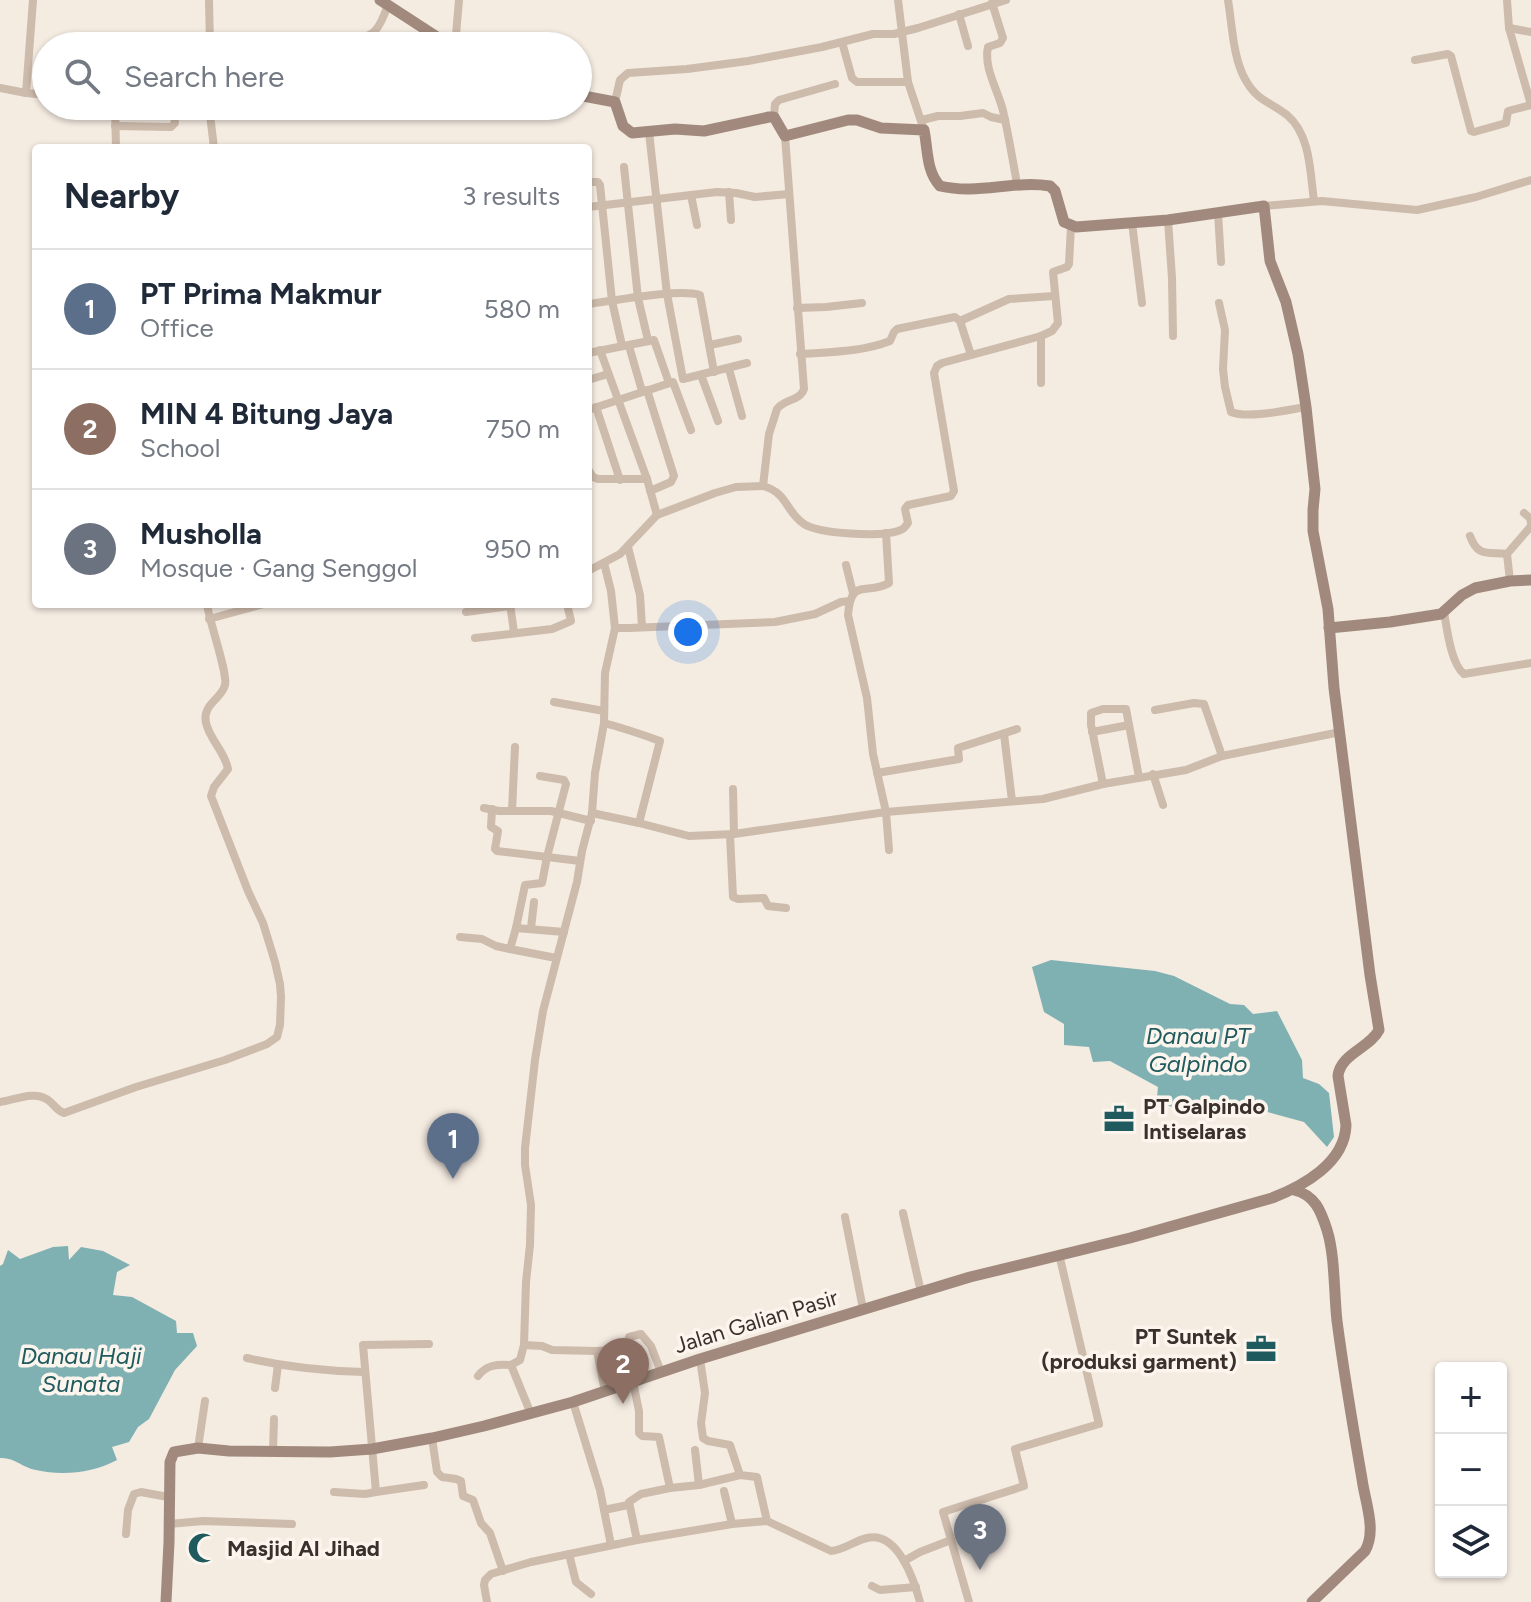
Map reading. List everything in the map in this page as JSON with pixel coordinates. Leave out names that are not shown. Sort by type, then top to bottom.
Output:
[{"type":"street","points":[[26,93],[33,0]]},
{"type":"street","points":[[209,0],[210,32]]},
{"type":"street","points":[[455,32],[459,0]]},
{"type":"street","points":[[898,0],[908,82],[923,125],[936,182],[940,186],[987,189],[1017,184],[1050,186],[1055,191],[1064,222],[1071,226],[1168,220],[1314,201],[1417,210],[1476,197],[1531,180]]},
{"type":"street","points":[[774,117],[704,131],[675,129],[632,133],[621,121],[615,102],[620,80],[628,73],[748,61],[873,34],[901,32],[1006,0]]},
{"type":"street","points":[[1228,0],[1239,66],[1255,94],[1297,125],[1304,139],[1314,201]]},
{"type":"street","points":[[1415,60],[1451,56],[1471,131],[1506,123],[1508,111],[1531,105],[1509,28],[1507,0]]},
{"type":"street","points":[[375,32],[379,29],[384,2],[431,32]]},
{"type":"street","points":[[992,3],[1003,38],[1000,43],[988,47],[987,53],[1005,120],[1017,184]]},
{"type":"street","points":[[959,14],[968,46]]},
{"type":"street","points":[[1509,28],[1531,32]]},
{"type":"street","points":[[842,42],[852,78],[857,82],[908,82]]},
{"type":"street","points":[[763,486],[769,434],[777,409],[803,392],[785,136],[774,117],[775,104],[779,100],[835,84]]},
{"type":"street","points":[[0,88],[32,94]]},
{"type":"street","points":[[592,98],[615,102]]},
{"type":"street","points":[[785,136],[848,120],[881,128],[923,125],[938,116],[980,113],[1005,120]]},
{"type":"street","points":[[115,120],[116,144]]},
{"type":"street","points":[[115,126],[171,127],[175,120]]},
{"type":"street","points":[[211,120],[214,144]]},
{"type":"street","points":[[649,132],[667,294],[683,379],[747,363]]},
{"type":"street","points":[[624,167],[638,298],[647,336]]},
{"type":"street","points":[[592,182],[600,185],[612,301],[674,476],[671,482],[650,491]]},
{"type":"street","points":[[592,207],[729,192],[755,197],[789,194]]},
{"type":"street","points":[[729,192],[731,220]]},
{"type":"street","points":[[691,195],[697,225]]},
{"type":"street","points":[[580,861],[496,850],[498,831],[491,827],[488,809],[558,812],[639,823],[689,836],[732,834],[886,812],[1043,799],[1103,784],[1186,770],[1222,756],[1340,732],[1329,628],[1313,531],[1315,489],[1306,407],[1286,302],[1270,261],[1264,206]]},
{"type":"street","points":[[1218,213],[1221,262]]},
{"type":"street","points":[[1168,220],[1173,336]]},
{"type":"street","points":[[1132,223],[1142,303]]},
{"type":"street","points":[[592,569],[615,558],[657,515],[736,487],[771,488],[781,495],[792,513],[807,526],[870,534],[897,531],[907,526],[905,509],[908,505],[951,496],[954,493],[934,373],[937,366],[1052,331],[1058,323],[1053,272],[1069,264],[1071,226]]},
{"type":"street","points":[[592,304],[667,294],[700,295],[714,372]]},
{"type":"street","points":[[960,321],[1009,299],[1054,296]]},
{"type":"street","points":[[797,308],[862,303]]},
{"type":"street","points":[[1219,303],[1225,330],[1223,369],[1231,412],[1248,414],[1306,407]]},
{"type":"street","points":[[800,354],[888,342],[897,329],[955,317],[960,321],[971,355]]},
{"type":"street","points":[[1041,336],[1041,383]]},
{"type":"street","points":[[710,345],[738,339]]},
{"type":"street","points":[[592,352],[625,343],[654,340],[669,383]]},
{"type":"street","points":[[600,350],[657,515]]},
{"type":"street","points":[[729,369],[742,416]]},
{"type":"street","points":[[592,379],[608,374]]},
{"type":"street","points":[[701,375],[718,421]]},
{"type":"street","points":[[620,480],[592,409],[673,382],[691,430]]},
{"type":"street","points":[[592,475],[598,479],[647,479]]},
{"type":"street","points":[[1510,581],[1507,554],[1531,525],[1530,518],[1524,513]]},
{"type":"street","points":[[615,628],[775,622],[815,614],[851,597],[860,589],[889,583],[886,533]]},
{"type":"street","points":[[1470,536],[1478,551],[1507,554]]},
{"type":"street","points":[[628,547],[640,595],[642,627]]},
{"type":"street","points":[[478,1376],[483,1369],[511,1365],[520,1360],[524,1345],[531,1205],[525,1148],[543,1011],[592,817],[595,773],[604,723],[605,673],[615,628],[604,563]]},
{"type":"street","points":[[846,565],[851,597],[848,620],[867,698],[871,743],[886,812],[889,850]]},
{"type":"street","points":[[1329,628],[1444,612],[1467,591],[1510,581],[1531,580]]},
{"type":"street","points":[[0,1102],[38,1095],[64,1113],[225,1060],[277,1037],[281,997],[271,949],[211,796],[228,769],[205,720],[205,714],[225,683],[208,608]]},
{"type":"street","points":[[209,619],[249,608]]},
{"type":"street","points":[[466,612],[491,608]]},
{"type":"street","points":[[510,608],[514,632]]},
{"type":"street","points":[[475,638],[552,629],[569,623],[568,608]]},
{"type":"street","points":[[1444,612],[1456,663],[1464,674],[1531,663]]},
{"type":"street","points":[[554,702],[604,711]]},
{"type":"street","points":[[1155,710],[1204,704],[1222,756]]},
{"type":"street","points":[[1103,784],[1090,719],[1091,713],[1096,710],[1126,709],[1139,777]]},
{"type":"street","points":[[604,723],[660,741],[639,823]]},
{"type":"street","points":[[1092,732],[1129,725]]},
{"type":"street","points":[[877,773],[959,759],[958,748],[1017,729]]},
{"type":"street","name":"Jalan Galian Pasir","points":[[198,1448],[315,1453],[372,1449],[432,1438],[573,1402],[700,1359],[921,1292],[1182,1224],[1294,1190],[1323,1169],[1337,1153],[1346,1132],[1339,1069],[1358,1049],[1374,1039],[1379,1030],[1340,732]]},
{"type":"street","points":[[1004,734],[1012,801]]},
{"type":"street","points":[[512,811],[515,747]]},
{"type":"street","points":[[1153,774],[1163,805]]},
{"type":"street","points":[[510,949],[525,885],[542,883],[566,782],[540,776]]},
{"type":"street","points":[[733,789],[733,897],[764,898],[768,906],[786,908]]},
{"type":"street","points":[[531,928],[534,902]]},
{"type":"street","points":[[516,928],[564,932]]},
{"type":"street","points":[[460,937],[482,939],[496,946],[556,958]]},
{"type":"street","points":[[1294,1190],[1314,1200],[1328,1233],[1337,1323],[1371,1528],[1365,1551],[1312,1602]]},
{"type":"street","points":[[903,1213],[921,1292]]},
{"type":"street","points":[[845,1217],[863,1309]]},
{"type":"street","points":[[969,1602],[943,1512],[1024,1486],[1015,1449],[1099,1424],[1059,1254]]},
{"type":"street","points":[[524,1345],[552,1350],[623,1349],[629,1337],[641,1334],[651,1346],[661,1372]]},
{"type":"street","points":[[376,1492],[363,1345],[429,1344]]},
{"type":"street","points":[[597,1351],[605,1391]]},
{"type":"street","points":[[247,1358],[278,1365],[365,1372]]},
{"type":"street","points":[[700,1359],[705,1393],[701,1423],[703,1438],[730,1445],[740,1475]]},
{"type":"street","points":[[275,1388],[278,1365]]},
{"type":"street","points":[[511,1365],[531,1414]]},
{"type":"street","points":[[633,1382],[639,1411],[635,1432],[642,1436],[659,1437],[670,1488]]},
{"type":"street","points":[[166,1602],[171,1457],[178,1450],[198,1448],[205,1401]]},
{"type":"street","points":[[573,1402],[597,1476],[611,1545]]},
{"type":"street","points":[[273,1452],[274,1419]]},
{"type":"street","points":[[432,1438],[437,1472],[442,1477],[461,1481],[463,1496],[473,1500],[481,1523],[490,1533],[503,1571]]},
{"type":"street","points":[[695,1450],[699,1485]]},
{"type":"street","points":[[637,1540],[628,1505],[631,1499],[641,1494],[740,1475],[757,1477],[767,1521]]},
{"type":"street","points":[[334,1492],[365,1494],[424,1485]]},
{"type":"street","points":[[724,1491],[732,1524]]},
{"type":"street","points":[[126,1534],[131,1498],[137,1492],[168,1497]]},
{"type":"street","points":[[604,1510],[628,1505]]},
{"type":"street","points":[[169,1524],[203,1521],[292,1524]]},
{"type":"street","points":[[487,1602],[484,1585],[491,1574],[531,1562],[637,1540],[767,1521],[831,1551],[868,1538],[883,1539],[900,1553],[920,1602]]},
{"type":"street","points":[[904,1561],[951,1540]]},
{"type":"street","points":[[569,1554],[576,1582],[591,1594]]},
{"type":"street","points":[[872,1586],[880,1590],[916,1587]]},
{"type":"water","name":"Danau PT Galpindo","points":[[1051,960],[1155,971],[1174,976],[1230,1004],[1244,1005],[1253,1014],[1277,1011],[1302,1060],[1303,1078],[1319,1084],[1329,1093],[1334,1137],[1327,1147],[1304,1122],[1231,1102],[1206,1117],[1195,1105],[1171,1107],[1157,1097],[1158,1087],[1110,1061],[1093,1062],[1089,1047],[1064,1045],[1064,1024],[1044,1012],[1032,967]]},
{"type":"water","name":"Danau Haji Sunata","points":[[68,1246],[69,1260],[81,1247],[103,1251],[130,1265],[117,1272],[113,1295],[132,1297],[176,1321],[177,1333],[193,1333],[197,1346],[175,1370],[149,1419],[138,1427],[129,1442],[112,1447],[117,1460],[88,1470],[56,1473],[31,1469],[10,1459],[0,1458],[0,1266],[8,1250],[20,1259],[53,1247]]},
{"type":"place","name":"PT Galpindo Intiselaras","points":[[1119,1119]]},
{"type":"place","name":"PT Prima Makmur","points":[[453,1179]]},
{"type":"place","name":"PT Suntek (produksi garment)","points":[[1261,1349]]},
{"type":"place","name":"MIN 4 Bitung Jaya","points":[[623,1404]]},
{"type":"place","name":"Masjid Al Jihad","points":[[203,1548]]},
{"type":"place","name":"Musholla","points":[[980,1570]]}]
